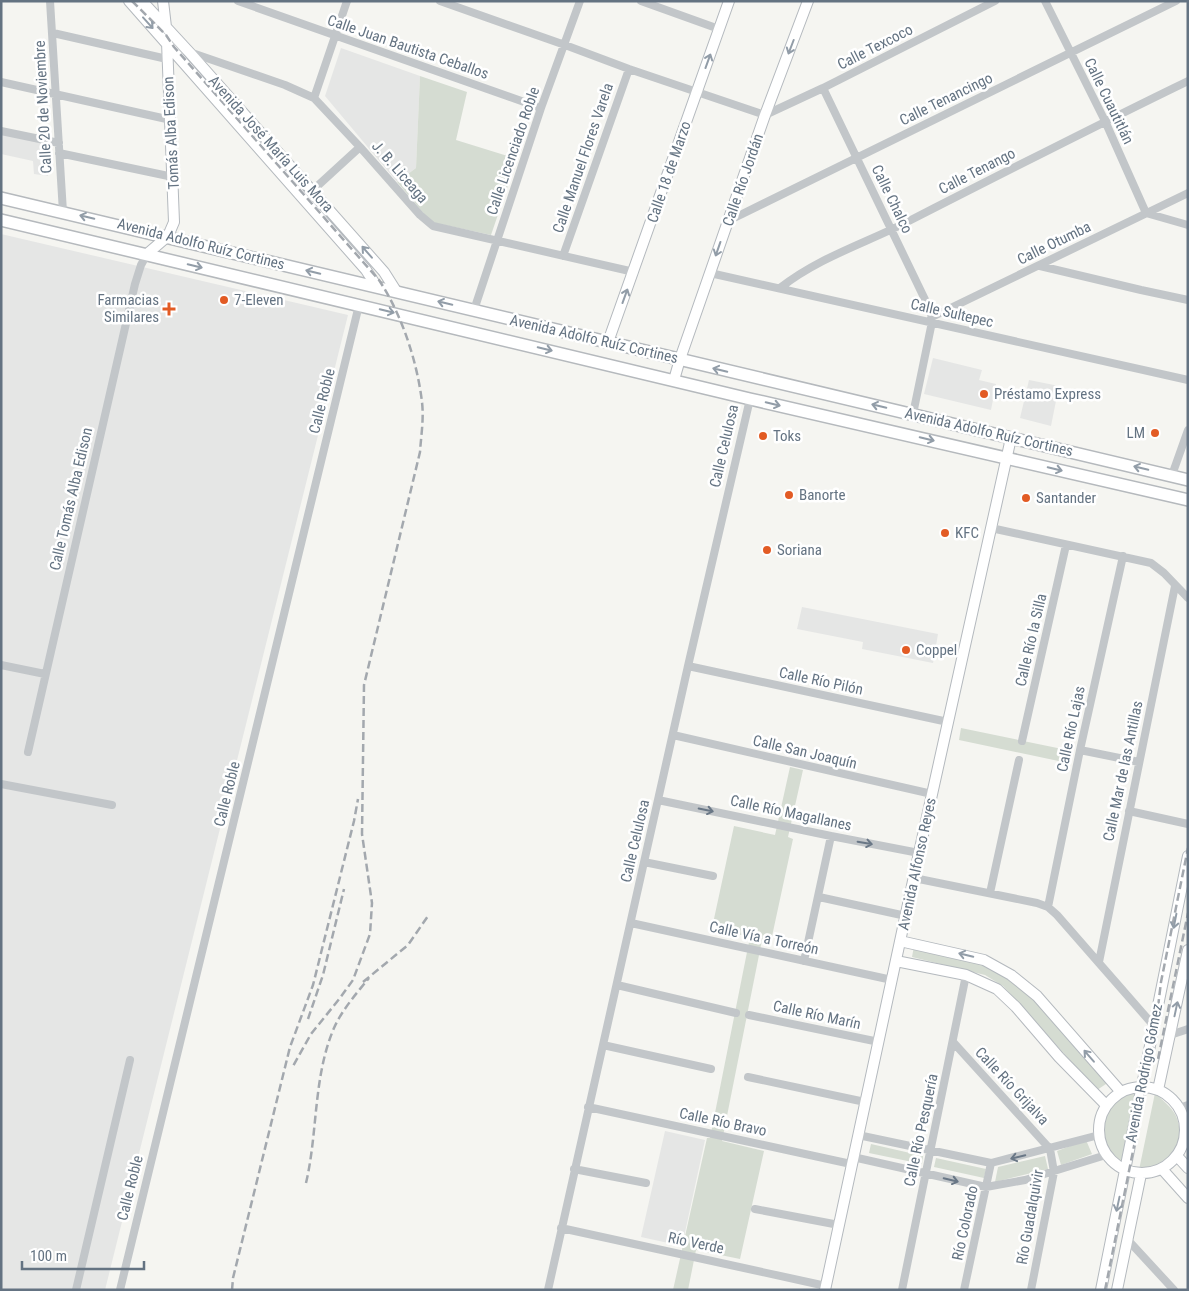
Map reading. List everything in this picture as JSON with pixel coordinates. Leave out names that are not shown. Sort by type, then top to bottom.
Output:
[{"type":"main road","name":"Avenida Adolfo Ruíz Cortines","points":[[1,198],[168,236],[1188,480]]},
{"type":"main road","name":"Avenida Adolfo Ruíz Cortines","points":[[1,220],[750,399],[1188,500]]},
{"type":"street","name":"Calle 20 de Noviembre","points":[[50,1],[63,212]]},
{"type":"street","name":"Avenida José María Luis Mora","points":[[129,1],[366,270],[377,287]]},
{"type":"street","name":"Avenida José María Luis Mora","points":[[142,1],[313,190],[384,272],[396,292]]},
{"type":"street","name":"Tomás Alba Edison","points":[[163,1],[171,120],[174,222],[168,236]]},
{"type":"street","name":"Calle Juan Bautista Ceballos","points":[[238,1],[541,108]]},
{"type":"street","points":[[314,98],[347,1]]},
{"type":"street","points":[[440,1],[565,44],[628,69],[765,115]]},
{"type":"street","name":"Calle Licenciado Roble","points":[[474,310],[541,108],[580,1]]},
{"type":"street","points":[[641,1],[719,29]]},
{"type":"street","name":"Calle 18 de Marzo","points":[[608,342],[729,1]]},
{"type":"street","name":"Calle Río Jordán","points":[[674,380],[765,115],[808,1]]},
{"type":"street","name":"Calle Texcoco","points":[[765,115],[996,1]]},
{"type":"street","name":"Calle Cuautitlán","points":[[1045,1],[1105,121],[1146,213]]},
{"type":"street","name":"Calle Tenancingo","points":[[728,221],[1176,1]]},
{"type":"street","points":[[53,33],[167,59]]},
{"type":"street","name":"J. B. Liceaga","points":[[167,44],[285,85],[314,98],[428,223],[440,229],[634,272]]},
{"type":"street","name":"Calle Manuel Flores Varela","points":[[563,256],[628,69]]},
{"type":"street","name":"Calle Tenango","points":[[780,288],[814,265],[892,230],[1105,121],[1188,81]]},
{"type":"street","points":[[1,82],[171,120]]},
{"type":"street","name":"Calle Chalco","points":[[823,88],[925,298],[932,320]]},
{"type":"street","points":[[1,131],[59,143]]},
{"type":"street","points":[[313,190],[360,147]]},
{"type":"street","points":[[59,153],[173,176]]},
{"type":"street","name":"Calle Otumba","points":[[932,320],[985,290],[1040,266],[1188,193]]},
{"type":"street","points":[[1146,213],[1188,225]]},
{"type":"street","points":[[147,254],[168,236]]},
{"type":"street","name":"Calle Tomás Alba Edison","points":[[28,752],[135,284],[147,254]]},
{"type":"street","points":[[1040,266],[1188,300]]},
{"type":"street","name":"Calle Sultepec","points":[[710,273],[932,320],[1188,380]]},
{"type":"street","name":"Calle Roble","points":[[120,1290],[359,305]]},
{"type":"street","points":[[913,414],[932,320]]},
{"type":"street","name":"Calle Celulosa","points":[[549,1290],[574,1168],[750,399]]},
{"type":"street","points":[[1172,475],[1188,430]]},
{"type":"street","name":"Avenida Alfonso Reyes","points":[[825,1288],[1011,438]]},
{"type":"street","points":[[991,528],[1151,563],[1164,573],[1188,598]]},
{"type":"street","name":"Calle Río la Silla","points":[[1022,741],[1066,545]]},
{"type":"street","name":"Calle Río Lajas","points":[[1048,907],[1080,750],[1123,556]]},
{"type":"street","name":"Calle Mar de las Antillas","points":[[1099,962],[1175,586]]},
{"type":"street","points":[[1,664],[45,674]]},
{"type":"street","name":"Calle Río Pilón","points":[[688,666],[948,722]]},
{"type":"street","name":"Calle San Joaquín","points":[[673,735],[932,794]]},
{"type":"street","points":[[1080,750],[1139,762]]},
{"type":"street","points":[[990,893],[1019,760]]},
{"type":"street","points":[[1,784],[112,805]]},
{"type":"street","name":"Calle Río Magallanes","points":[[658,800],[831,836],[919,852]]},
{"type":"street","points":[[1128,812],[1188,824]]},
{"type":"street","points":[[804,961],[831,836]]},
{"type":"street","name":"Avenida Rodrigo Gómez","points":[[1100,1290],[1188,856]]},
{"type":"street","points":[[644,862],[714,876]]},
{"type":"street","points":[[914,878],[1048,907],[1154,1026]]},
{"type":"street","points":[[819,897],[906,916]]},
{"type":"street","name":"Calle Vía a Torreón","points":[[631,923],[892,980]]},
{"type":"street","points":[[900,941],[984,960],[1011,975],[1037,996],[1121,1092]]},
{"type":"street","name":"Avenida Rodrigo Gómez","points":[[1158,1090],[1188,950]]},
{"type":"street","points":[[896,960],[966,975],[986,983],[1006,997],[1058,1057],[1106,1105]]},
{"type":"street","name":"Calle Río Pesquería","points":[[902,1290],[966,975]]},
{"type":"street","points":[[617,985],[736,1013]]},
{"type":"street","name":"Calle Río Marín","points":[[749,1015],[879,1042]]},
{"type":"street","points":[[1170,1035],[1188,1029]]},
{"type":"street","name":"Calle Río Grijalva","points":[[953,1042],[1050,1149]]},
{"type":"street","points":[[603,1046],[711,1069]]},
{"type":"street","points":[[76,1290],[130,1060]]},
{"type":"street","points":[[748,1077],[865,1102]]},
{"type":"street","points":[[1141,1087],[1158,1090],[1183,1107],[1186,1126],[1183,1142],[1177,1156],[1162,1169],[1152,1173],[1141,1174],[1125,1171],[1114,1164],[1101,1147],[1098,1126],[1106,1105],[1121,1092],[1141,1087]]},
{"type":"street","name":"Calle Río Bravo","points":[[588,1106],[986,1187],[1007,1184],[1054,1172],[1106,1155]]},
{"type":"street","points":[[858,1135],[931,1152],[991,1163],[1099,1135]]},
{"type":"street","name":"Río Guadalquivir","points":[[1031,1290],[1054,1172],[1050,1149]]},
{"type":"street","points":[[1177,1156],[1188,1168]]},
{"type":"street","name":"Río Colorado","points":[[964,1290],[991,1163]]},
{"type":"street","points":[[574,1168],[646,1183]]},
{"type":"street","points":[[1162,1169],[1188,1198]]},
{"type":"street","points":[[1116,1290],[1141,1174]]},
{"type":"street","points":[[755,1209],[839,1225]]},
{"type":"street","name":"Río Verde","points":[[561,1228],[825,1288]]},
{"type":"street","points":[[1127,1239],[1174,1290]]},
{"type":"shaded area","points":[[341,48],[420,76],[416,168],[397,182],[325,96]]},
{"type":"shaded area","points":[[420,76],[467,92],[456,140],[517,159],[491,235],[431,222],[397,182],[416,168]]},
{"type":"shaded area","points":[[1,133],[47,143],[48,176],[34,174],[33,161],[1,154]]},
{"type":"shaded area","points":[[1,234],[348,315],[105,1290],[1,1290]]},
{"type":"shaded area","points":[[933,358],[982,370],[979,380],[996,384],[991,410],[924,394]]},
{"type":"shaded area","points":[[1029,380],[1059,386],[1051,426],[1020,418]]},
{"type":"shaded area","points":[[802,607],[938,634],[933,663],[862,649],[863,642],[797,629]]},
{"type":"shaded area","points":[[961,728],[1072,751],[1068,763],[959,740]]},
{"type":"shaded area","points":[[790,767],[803,770],[788,837],[793,839],[771,941],[762,940],[722,1141],[764,1151],[740,1259],[696,1250],[688,1290],[673,1290],[707,1138],[710,1138],[750,937],[712,928],[734,826],[775,835]]},
{"type":"shaded area","points":[[914,946],[986,964],[1036,998],[1109,1082],[1097,1090],[1003,986],[985,975],[912,957]]},
{"type":"shaded area","points":[[1135,1092],[1121,1162],[1111,1154],[1104,1144],[1101,1133],[1102,1122],[1106,1112],[1113,1103],[1123,1096]]},
{"type":"shaded area","points":[[1155,1093],[1174,1112],[1179,1127],[1179,1137],[1173,1154],[1167,1160],[1149,1169],[1139,1170]]},
{"type":"shaded area","points":[[665,1131],[705,1140],[682,1246],[641,1237]]},
{"type":"shaded area","points":[[1086,1140],[1092,1154],[1061,1165],[1057,1151]]},
{"type":"shaded area","points":[[871,1144],[923,1156],[922,1164],[869,1153]]},
{"type":"shaded area","points":[[1045,1156],[1048,1169],[995,1182],[998,1167]]},
{"type":"shaded area","points":[[936,1158],[986,1169],[984,1178],[934,1167]]},
{"type":"railway","points":[[132,1],[166,35],[174,47],[379,280],[401,323],[420,386],[423,421],[420,452],[364,685],[362,834],[372,903],[370,934],[353,980],[311,1034],[292,1068]]},
{"type":"railway","points":[[232,1290],[233,1278],[290,1047],[313,985],[358,799]]},
{"type":"railway","points":[[1105,1290],[1152,1057],[1161,982],[1188,848]]},
{"type":"railway","points":[[308,1019],[323,975],[344,889]]},
{"type":"railway","points":[[1158,1059],[1188,913]]},
{"type":"railway","points":[[363,982],[408,945],[428,916]]},
{"type":"railway","points":[[306,1183],[319,1085],[327,1047],[341,1015],[369,978]]},
{"type":"place","name":"7-Eleven","points":[[224,300]]},
{"type":"place","name":"Farmacias Similares","points":[[169,309]]},
{"type":"place","name":"Préstamo Express","points":[[984,394]]},
{"type":"place","name":"LM","points":[[1155,433]]},
{"type":"place","name":"Toks","points":[[763,436]]},
{"type":"place","name":"Banorte","points":[[789,495]]},
{"type":"place","name":"Santander","points":[[1026,498]]},
{"type":"place","name":"KFC","points":[[945,533]]},
{"type":"place","name":"Soriana","points":[[767,550]]},
{"type":"place","name":"Coppel","points":[[906,650]]}]
